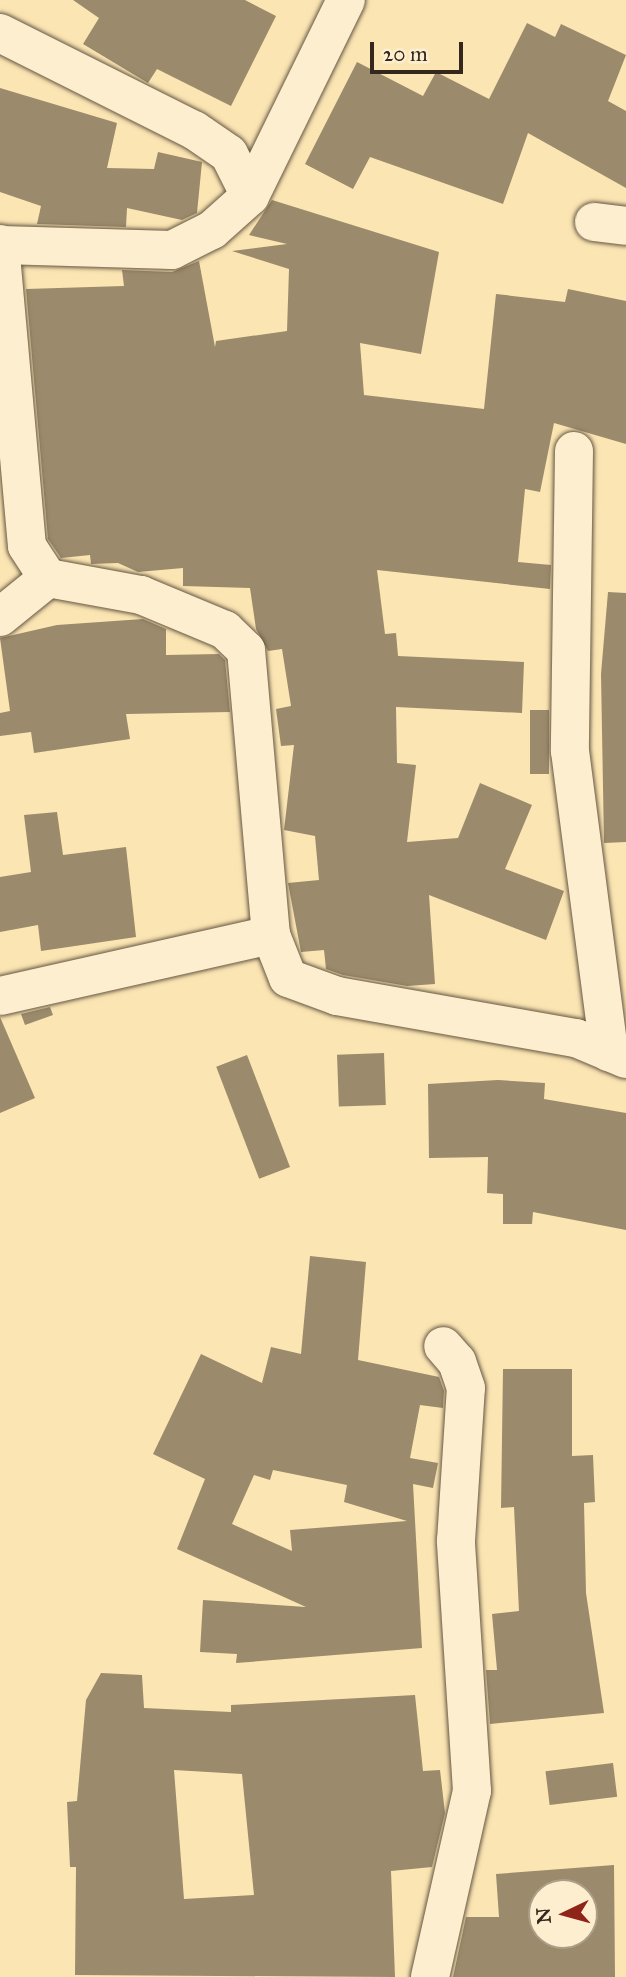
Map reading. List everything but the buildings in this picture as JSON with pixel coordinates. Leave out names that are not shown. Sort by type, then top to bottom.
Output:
[{"type":"street","points":[[346,0],[250,196],[212,230],[172,250],[0,244],[27,547],[48,578],[141,595],[225,630],[246,650],[271,935],[288,978],[310,989],[524,1027],[618,1055],[570,751],[573,451]]},
{"type":"street","points":[[0,33],[194,130],[229,154],[250,196]]},
{"type":"street","points":[[0,617],[48,578]]},
{"type":"street","points":[[0,996],[271,935]]},
{"type":"street","points":[[430,1977],[472,1791],[456,1541],[466,1388],[457,1362],[443,1346]]}]
